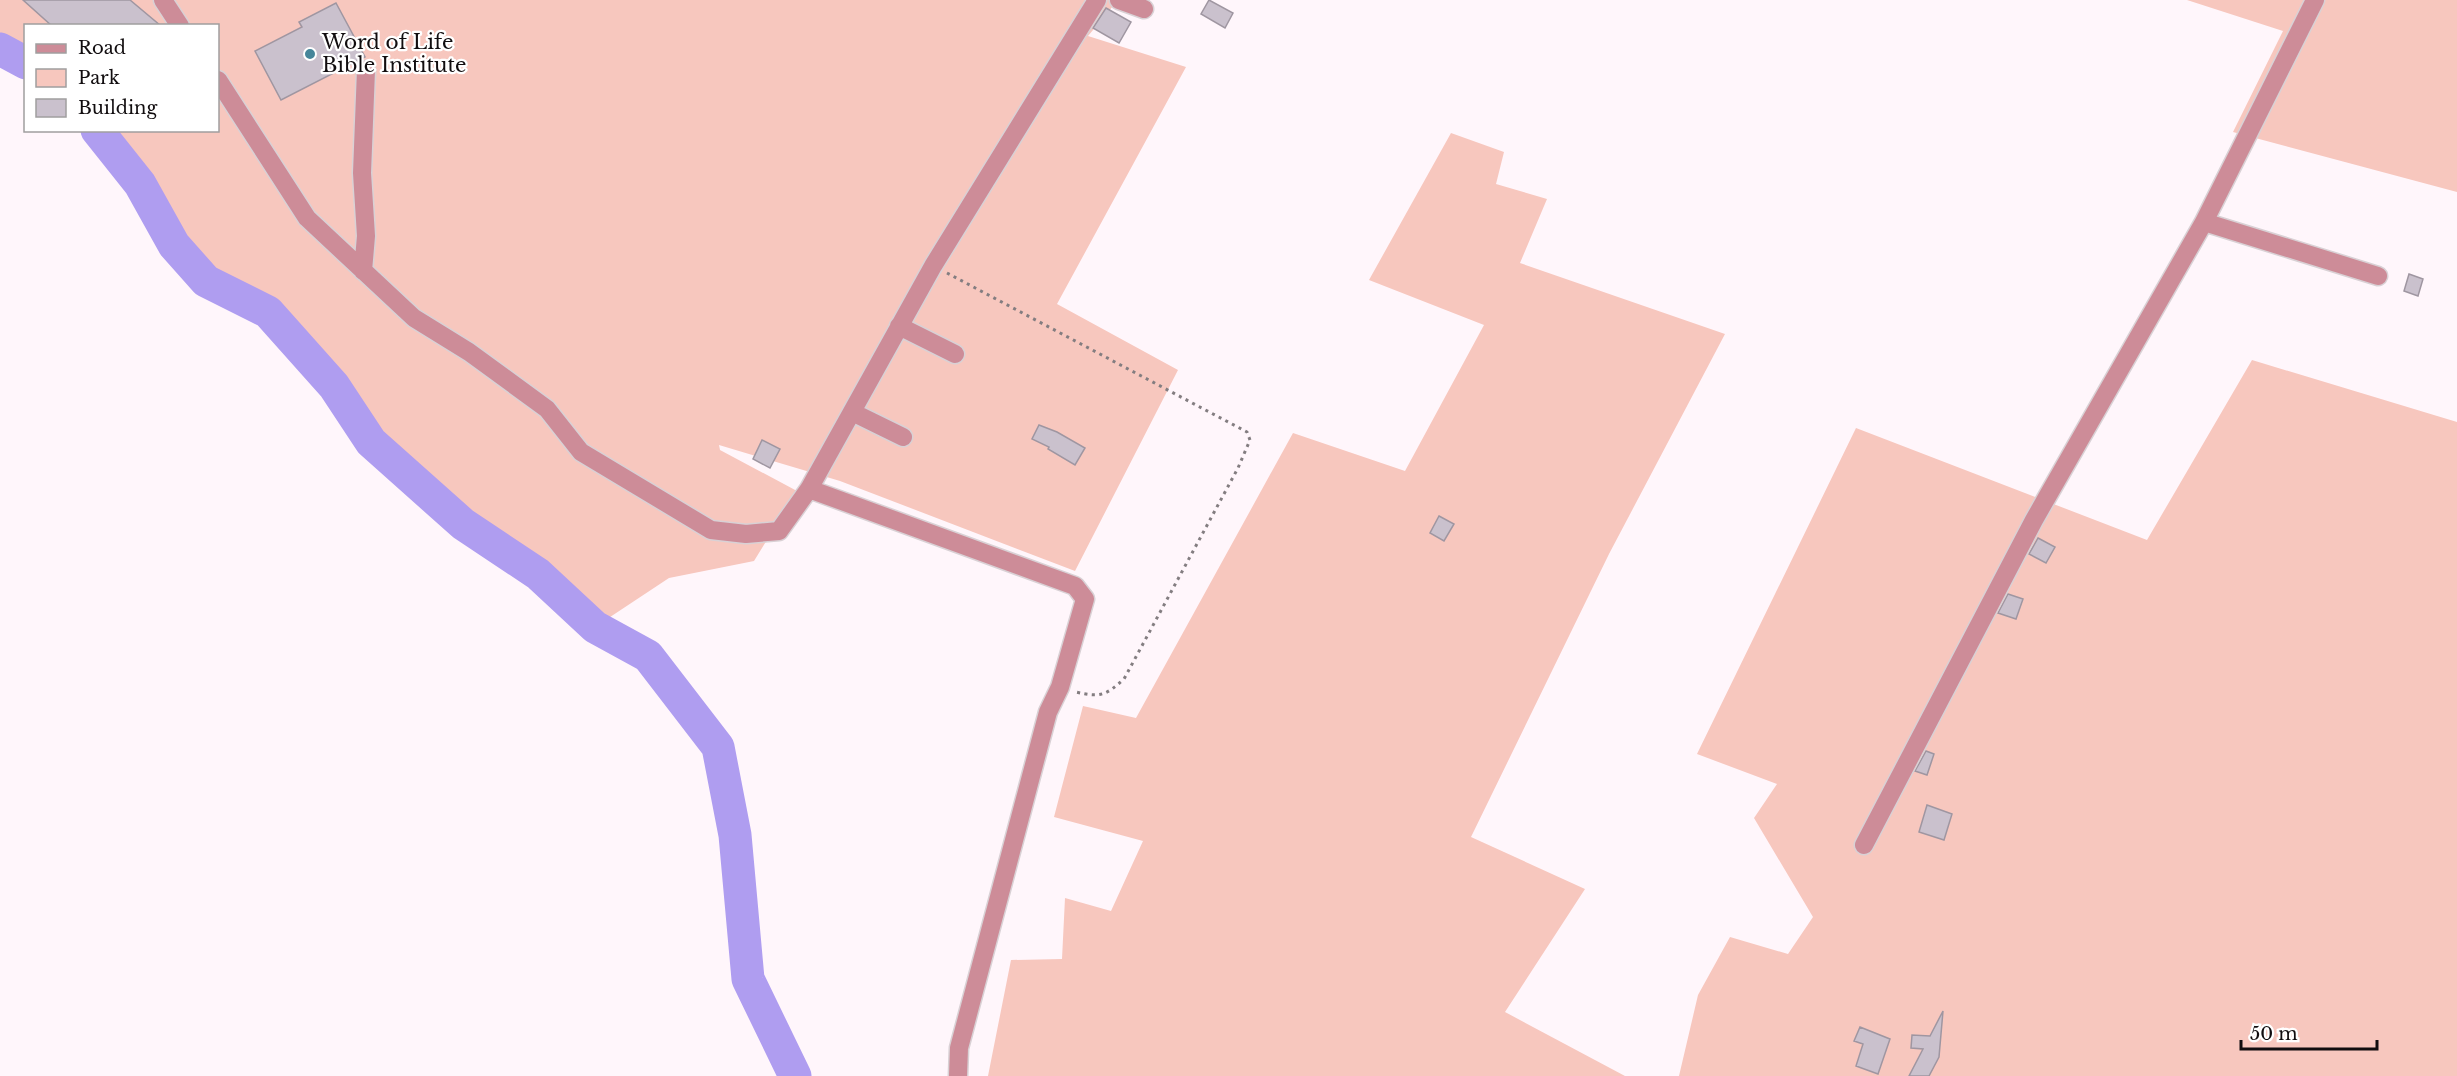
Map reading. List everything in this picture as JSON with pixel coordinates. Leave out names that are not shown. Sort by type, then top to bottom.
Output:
[{"type":"street","points":[[163,0],[179,24]]},
{"type":"street","points":[[219,82],[307,218],[414,318],[469,352],[547,409],[581,452],[711,530],[746,534],[779,531],[809,489],[933,266],[1097,0]]},
{"type":"street","points":[[1119,0],[1144,9]]},
{"type":"street","points":[[1864,845],[2034,520],[2204,222],[2315,0]]},
{"type":"street","points":[[363,271],[366,236],[362,173],[366,70]]},
{"type":"street","points":[[2204,222],[2378,276]]},
{"type":"street","points":[[900,326],[955,354]]},
{"type":"street","points":[[852,411],[903,437]]},
{"type":"street","points":[[809,489],[1075,586],[1084,599],[1060,687],[1048,712],[1022,806],[959,1048],[958,1076]]},
{"type":"path","points":[[933,266],[1246,432],[1250,440],[1238,468],[1124,679],[1108,693],[1091,695],[1060,687]]},
{"type":"green space","points":[[0,0],[1118,0],[1088,36],[1186,67],[1057,304],[1178,370],[1075,571],[840,481],[719,445],[720,450],[797,491],[754,561],[669,578],[595,627],[538,574],[463,524],[371,442],[268,312],[206,281],[174,245],[140,184],[98,132],[219,132],[219,24],[24,24],[24,62],[0,49]]},
{"type":"green space","points":[[2187,0],[2457,0],[2457,192],[2233,132],[2283,31]]},
{"type":"green space","points":[[1451,133],[1504,152],[1496,184],[1547,199],[1520,263],[1725,334],[1609,554],[1471,837],[1585,889],[1505,1012],[1625,1076],[988,1076],[1011,960],[1062,959],[1065,898],[1111,911],[1143,841],[1054,817],[1083,706],[1136,718],[1293,433],[1405,471],[1484,325],[1369,280]]},
{"type":"green space","points":[[2252,360],[2457,422],[2457,1076],[1679,1076],[1698,995],[1730,937],[1788,954],[1813,917],[1754,818],[1777,784],[1697,754],[1856,428],[2147,540]]},
{"type":"building","points":[[23,0],[130,0],[159,24],[50,24]]},
{"type":"building","points":[[1209,0],[1233,13],[1225,28],[1201,14]]},
{"type":"building","name":"Word of Life Bible Institute","points":[[336,3],[365,57],[281,100],[255,51],[302,27],[299,22]]},
{"type":"building","points":[[1106,8],[1131,22],[1119,43],[1093,28]]},
{"type":"building","points":[[2409,274],[2423,279],[2418,296],[2404,291]]},
{"type":"building","points":[[1039,425],[1085,448],[1075,465],[1048,449],[1049,447],[1032,439]]},
{"type":"building","points":[[762,440],[780,449],[770,468],[753,459]]},
{"type":"building","points":[[1439,516],[1454,524],[1444,541],[1430,533]]},
{"type":"building","points":[[2038,538],[2055,547],[2046,563],[2029,554]]},
{"type":"building","points":[[2008,594],[2023,599],[2016,619],[1998,613]]},
{"type":"building","points":[[1926,751],[1934,754],[1927,775],[1915,771]]},
{"type":"building","points":[[1927,805],[1952,814],[1944,840],[1919,832]]},
{"type":"building","points":[[1943,1011],[1939,1057],[1929,1076],[1909,1076],[1923,1049],[1911,1048],[1912,1035],[1930,1036]]},
{"type":"building","points":[[1860,1027],[1890,1039],[1878,1074],[1856,1066],[1863,1044],[1854,1041]]},
{"type":"waterway","points":[[0,49],[24,62]]},
{"type":"waterway","points":[[99,132],[140,184],[174,245],[206,281],[268,312],[334,386],[371,442],[463,524],[538,574],[595,627],[648,656],[718,747],[735,835],[748,979],[795,1076]]},
{"type":"place","name":"Word of Life Bible Institute","points":[[310,54]]}]
